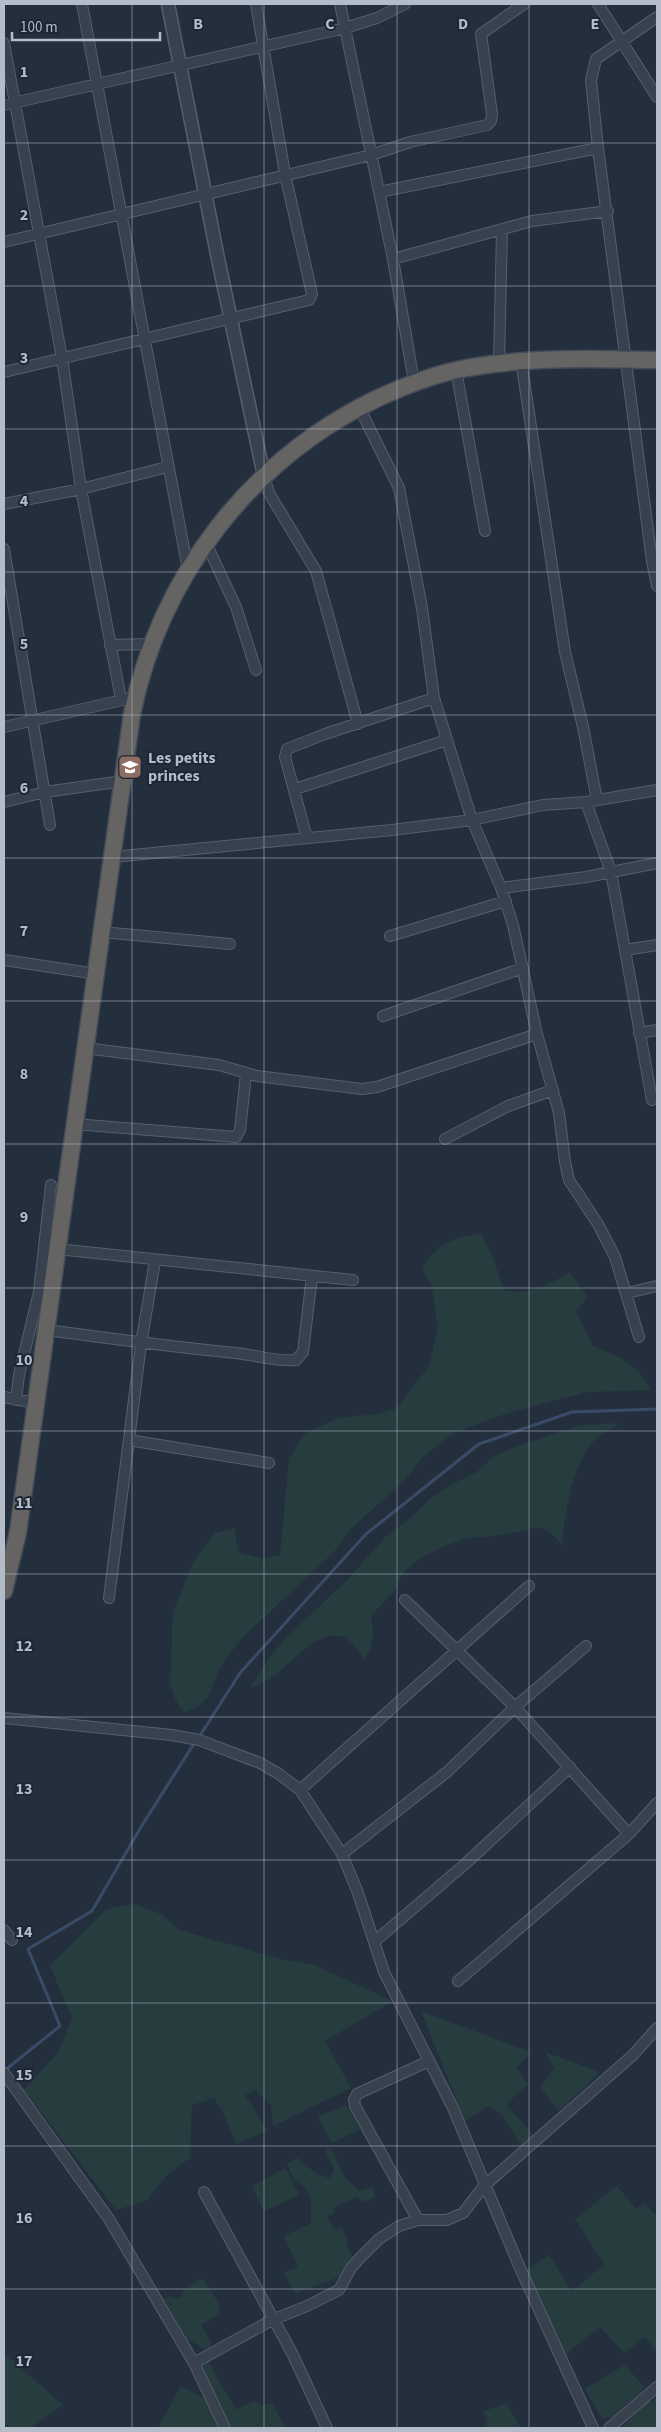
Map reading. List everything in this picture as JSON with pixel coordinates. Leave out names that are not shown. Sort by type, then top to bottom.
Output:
[{"type":"highway","points":[[4,1591],[18,1532],[74,1124],[97,974],[123,781],[128,698],[170,602],[206,543],[264,476],[306,440],[359,407],[414,382],[456,370],[499,362],[521,360],[657,360]]},
{"type":"street","points":[[82,4],[188,570]]},
{"type":"street","points":[[168,4],[264,476],[269,493],[316,571],[358,724]]},
{"type":"street","points":[[4,372],[308,300],[312,294],[285,174],[256,4]]},
{"type":"street","points":[[340,4],[393,259],[414,382]]},
{"type":"street","points":[[9,104],[96,82],[180,66],[345,28],[377,18],[405,4]]},
{"type":"street","points":[[4,242],[371,155],[410,142],[482,126],[491,121],[492,114],[481,34],[524,4]]},
{"type":"street","points":[[598,4],[623,40],[657,97]]},
{"type":"street","points":[[657,17],[599,56],[593,64],[592,97],[652,561],[657,586]]},
{"type":"street","points":[[4,43],[9,104],[38,234],[62,358],[81,489],[110,645],[128,698],[4,727]]},
{"type":"street","points":[[379,192],[598,148]]},
{"type":"street","points":[[393,259],[532,221],[608,212]]},
{"type":"street","points":[[499,362],[502,230]]},
{"type":"street","points":[[521,360],[564,652],[584,727],[591,801],[611,872],[652,1100]]},
{"type":"street","points":[[456,370],[485,531]]},
{"type":"street","points":[[359,407],[399,488],[422,608],[434,698],[472,820],[506,901],[537,1034],[560,1113],[565,1162],[569,1180],[580,1194],[611,1249],[627,1293],[639,1337]]},
{"type":"street","points":[[4,504],[81,489],[168,468]]},
{"type":"street","points":[[206,543],[236,606],[256,670]]},
{"type":"street","points":[[4,549],[50,826]]},
{"type":"street","points":[[110,645],[151,644]]},
{"type":"street","points":[[307,838],[295,788],[285,757],[287,749],[434,698]]},
{"type":"street","points":[[295,788],[447,740]]},
{"type":"street","points":[[4,802],[45,792],[123,781]]},
{"type":"street","points":[[112,857],[472,820],[544,805],[591,801],[657,790]]},
{"type":"street","points":[[501,888],[611,872],[657,863]]},
{"type":"street","points":[[390,936],[506,901]]},
{"type":"street","points":[[102,932],[230,944]]},
{"type":"street","points":[[625,950],[657,946]]},
{"type":"street","points":[[4,960],[97,974]]},
{"type":"street","points":[[383,1016],[523,968]]},
{"type":"street","points":[[639,1033],[657,1030]]},
{"type":"street","points":[[85,1048],[227,1066],[246,1074],[362,1089],[377,1087],[537,1034]]},
{"type":"street","points":[[74,1124],[236,1137],[240,1130],[246,1074]]},
{"type":"street","points":[[445,1139],[508,1106],[553,1090]]},
{"type":"street","points":[[16,1400],[19,1375],[39,1292],[51,1184]]},
{"type":"street","points":[[57,1249],[155,1261],[354,1280]]},
{"type":"street","points":[[109,1598],[142,1344],[155,1261]]},
{"type":"street","points":[[46,1330],[142,1344],[254,1355],[288,1361],[296,1360],[303,1352],[312,1276]]},
{"type":"street","points":[[627,1293],[657,1286]]},
{"type":"street","points":[[4,1397],[36,1404]]},
{"type":"street","points":[[129,1440],[269,1463]]},
{"type":"street","points":[[300,1790],[529,1586]]},
{"type":"street","points":[[405,1600],[515,1707],[629,1834]]},
{"type":"street","points":[[342,1854],[448,1772],[515,1707],[586,1646]]},
{"type":"street","points":[[4,1718],[172,1735],[199,1740],[260,1762],[300,1790],[342,1854],[384,1972],[453,2108],[484,2186],[593,2428]]},
{"type":"street","points":[[374,1942],[464,1865],[570,1767]]},
{"type":"street","points":[[458,1980],[629,1834],[657,1803]]},
{"type":"street","points":[[4,1930],[12,1940]]},
{"type":"street","points":[[194,2363],[272,2320],[307,2306],[339,2290],[351,2268],[379,2239],[399,2226],[418,2220],[456,2218],[463,2214],[484,2186],[633,2055],[657,2028]]},
{"type":"street","points":[[418,2220],[354,2100],[357,2094],[429,2061]]},
{"type":"street","points":[[4,2073],[109,2218],[194,2363],[225,2428]]},
{"type":"street","points":[[204,2192],[272,2320],[292,2353],[327,2428]]},
{"type":"street","points":[[609,2428],[657,2387]]},
{"type":"green space","points":[[481,1233],[491,1253],[504,1290],[522,1292],[531,1290],[546,1285],[570,1272],[588,1297],[576,1311],[592,1345],[622,1359],[638,1371],[651,1390],[587,1392],[508,1413],[453,1433],[422,1458],[403,1482],[351,1529],[333,1553],[241,1639],[219,1669],[208,1698],[196,1708],[184,1713],[175,1699],[170,1683],[173,1612],[193,1562],[215,1533],[235,1528],[238,1552],[263,1559],[280,1555],[289,1459],[304,1434],[338,1418],[376,1414],[397,1408],[429,1366],[438,1328],[432,1287],[422,1267],[435,1252],[447,1243],[462,1237]]},
{"type":"green space","points":[[620,1423],[595,1440],[583,1457],[573,1481],[562,1545],[550,1532],[539,1527],[495,1536],[468,1538],[445,1546],[418,1560],[402,1574],[395,1590],[371,1616],[372,1639],[365,1660],[349,1640],[341,1636],[322,1638],[303,1651],[269,1680],[250,1688],[270,1656],[288,1636],[348,1579],[386,1536],[413,1516],[431,1498],[454,1483],[477,1472],[493,1457],[515,1447],[581,1425]]},
{"type":"green space","points":[[134,1904],[161,1914],[180,1930],[280,1959],[312,1964],[393,2001],[325,2041],[351,2088],[273,2126],[271,2105],[255,2090],[245,2095],[268,2131],[236,2144],[223,2112],[214,2098],[192,2105],[190,2158],[167,2175],[146,2201],[116,2210],[24,2090],[59,2051],[72,2018],[50,1966],[106,1909]]},
{"type":"green space","points":[[421,2011],[531,2052],[516,2068],[528,2084],[506,2104],[533,2135],[521,2146],[503,2116],[489,2106],[465,2121]]},
{"type":"green space","points":[[545,2052],[600,2072],[559,2111],[540,2087],[554,2069]]},
{"type":"green space","points":[[346,2105],[360,2130],[331,2143],[318,2117]]},
{"type":"green space","points":[[331,2148],[345,2178],[360,2191],[374,2187],[375,2197],[365,2202],[356,2197],[335,2207],[334,2214],[327,2215],[333,2229],[342,2228],[353,2258],[347,2261],[350,2266],[345,2275],[295,2293],[284,2272],[298,2267],[284,2236],[308,2225],[311,2221],[311,2200],[306,2189],[293,2178],[287,2163],[297,2158],[318,2175],[330,2178],[334,2169],[325,2150]]},
{"type":"green space","points":[[285,2168],[299,2195],[264,2211],[252,2186]]},
{"type":"green space","points":[[617,2186],[636,2208],[645,2203],[657,2216],[657,2352],[645,2337],[624,2353],[600,2327],[566,2354],[526,2270],[549,2255],[572,2292],[604,2264],[575,2219]]},
{"type":"green space","points":[[202,2278],[218,2302],[220,2313],[201,2325],[211,2342],[210,2346],[205,2349],[187,2339],[164,2298],[171,2296],[177,2299],[182,2295],[182,2292]]},
{"type":"green space","points":[[4,2353],[63,2405],[30,2428],[4,2428]]},
{"type":"green space","points":[[208,2361],[236,2410],[253,2401],[264,2405],[272,2403],[286,2428],[231,2428],[199,2365]]},
{"type":"green space","points":[[625,2365],[645,2388],[612,2417],[602,2419],[585,2389]]},
{"type":"green space","points":[[181,2386],[208,2400],[222,2428],[158,2428]]},
{"type":"green space","points":[[648,2398],[652,2403],[655,2398],[657,2400],[657,2428],[622,2428]]},
{"type":"green space","points":[[507,2404],[521,2428],[484,2428],[487,2421],[483,2411]]},
{"type":"waterway","points":[[199,1737],[240,1673],[366,1534],[479,1444],[572,1412],[657,1409]]},
{"type":"waterway","points":[[4,2071],[60,2026],[28,1949],[92,1911],[141,1827],[195,1742]]},
{"type":"place","name":"Les petits princes","points":[[130,767]]}]
